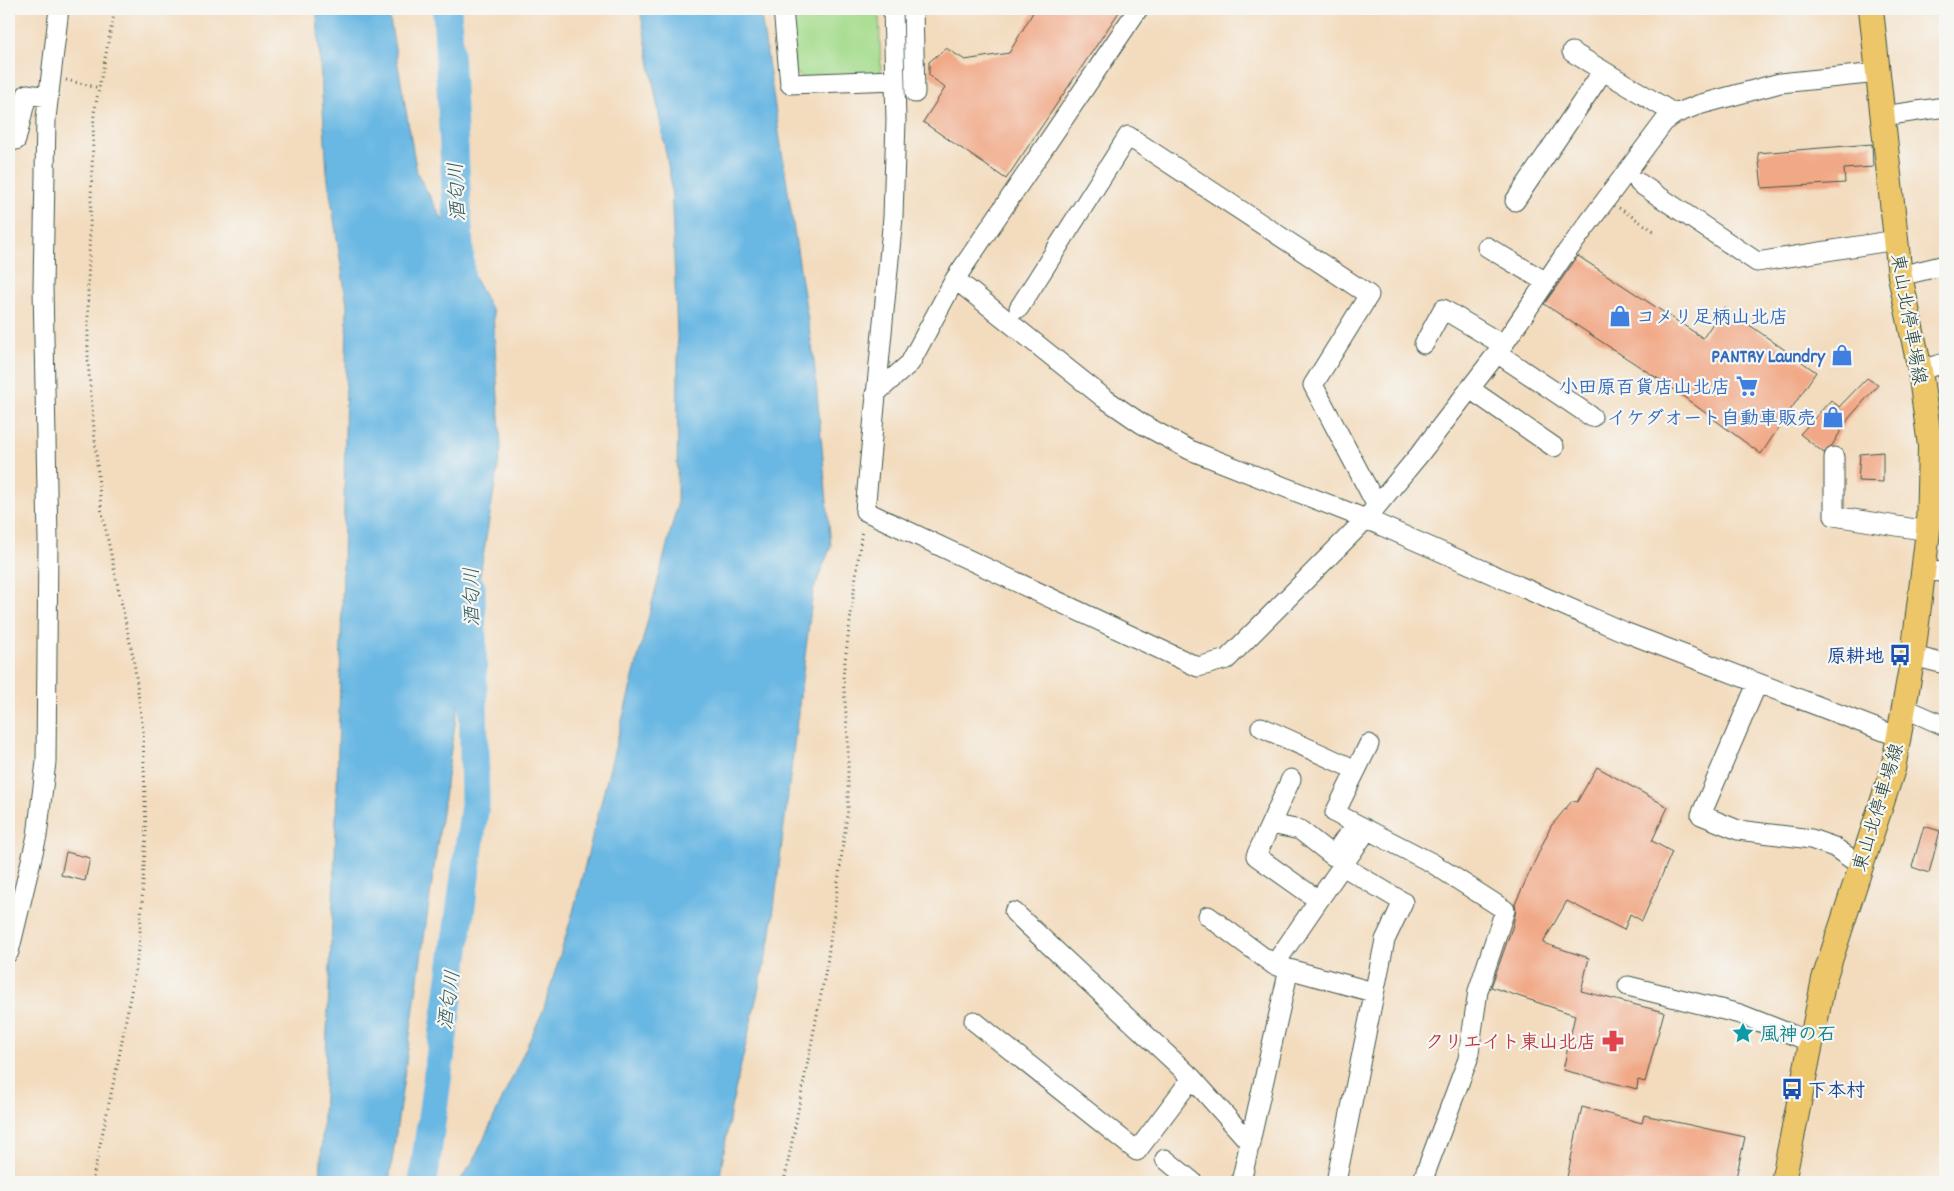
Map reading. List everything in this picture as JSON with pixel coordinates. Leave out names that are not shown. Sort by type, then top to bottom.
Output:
[{"type":"main road","name":"東山北停車場線","points":[[1783,1182],[1824,978],[1860,864],[1893,769],[1913,656],[1934,572],[1928,531],[1930,446],[1920,370],[1900,276],[1871,9]]},
{"type":"street","points":[[9,952],[37,836],[46,762],[48,540],[43,287],[48,97],[59,9]]},
{"type":"street","points":[[784,9],[790,84],[894,80]]},
{"type":"street","points":[[893,9],[896,120],[893,217],[864,511],[1198,667],[1227,659],[1371,513],[1500,349],[1546,282],[1664,122],[1675,114],[1698,105],[1780,83],[1878,73]]},
{"type":"street","points":[[913,9],[915,94]]},
{"type":"street","points":[[875,394],[910,363],[955,279],[1138,9]]},
{"type":"street","points":[[1572,52],[1675,114]]},
{"type":"street","points":[[1515,201],[1603,71]]},
{"type":"street","points":[[9,140],[16,140],[27,94],[48,97]]},
{"type":"street","points":[[1883,116],[1945,107]]},
{"type":"street","points":[[1019,308],[1128,136],[1369,296],[1313,385],[1371,513]]},
{"type":"street","points":[[1639,183],[1757,262],[1896,240]]},
{"type":"street","points":[[1487,247],[1546,282]]},
{"type":"street","points":[[1900,276],[1945,265]]},
{"type":"street","points":[[955,279],[1104,398],[1142,424],[1190,450],[1371,513],[1622,631],[1899,738]]},
{"type":"street","points":[[1424,344],[1443,309],[1592,417]]},
{"type":"street","points":[[1920,370],[1945,363]]},
{"type":"street","points":[[1470,389],[1554,446]]},
{"type":"street","points":[[1834,457],[1834,516],[1928,531]]},
{"type":"street","points":[[1913,656],[1945,664]]},
{"type":"street","points":[[1757,684],[1701,815],[1738,830],[1811,839],[1834,847],[1860,864]]},
{"type":"street","points":[[1904,708],[1945,726]]},
{"type":"street","points":[[1262,728],[1356,770]]},
{"type":"street","points":[[1369,744],[1335,813],[1432,863],[1505,910],[1478,991],[1468,1059],[1422,1182]]},
{"type":"street","points":[[1291,779],[1256,856],[1318,900]]},
{"type":"street","points":[[1271,824],[1300,830],[1334,856],[1361,826]]},
{"type":"street","points":[[1241,1182],[1251,1144],[1282,967],[1318,900],[1341,865],[1361,826]]},
{"type":"street","points":[[1336,1182],[1385,940],[1403,902],[1341,865]]},
{"type":"street","points":[[1014,912],[1192,1078],[1251,1144]]},
{"type":"street","points":[[1208,916],[1282,967],[1373,992]]},
{"type":"street","points":[[1628,986],[1740,1014],[1811,1042]]},
{"type":"street","points":[[974,1020],[1137,1151],[1192,1078]]},
{"type":"street","points":[[1165,1158],[1193,1182]]},
{"type":"path","points":[[92,1182],[120,1057],[139,949],[146,833],[143,731],[134,661],[101,508],[88,362],[88,284],[94,114],[115,9]]},
{"type":"path","points":[[50,76],[100,88]]},
{"type":"path","points":[[1606,199],[1654,231]]},
{"type":"path","points":[[784,1182],[827,964],[848,808],[848,740],[843,676],[864,511]]},
{"type":"green space","points":[[790,9],[879,9],[881,76],[804,79],[795,72]]},
{"type":"water","points":[[315,9],[388,9],[417,173],[493,312],[501,448],[451,749],[389,1182],[320,1182],[335,857],[343,570],[347,304],[327,173],[317,15]]},
{"type":"water","points":[[640,9],[760,9],[814,360],[831,546],[813,591],[770,940],[731,1108],[719,1182],[459,1182],[474,1160],[543,1011],[573,912],[677,506],[678,360],[671,182]]},
{"type":"building","points":[[1035,9],[1121,9],[1006,179],[923,122],[945,88],[929,75],[929,62],[946,48],[965,60],[1009,53]]},
{"type":"building","points":[[1872,144],[1873,167],[1844,169],[1845,183],[1762,188],[1758,153]]},
{"type":"building","points":[[1578,256],[1703,338],[1724,307],[1816,372],[1761,454],[1669,386],[1544,304]]},
{"type":"building","points":[[1867,378],[1878,385],[1849,418],[1831,447],[1824,453],[1800,434],[1831,400],[1839,407]]},
{"type":"building","points":[[1883,452],[1883,482],[1858,481],[1860,454]]},
{"type":"building","points":[[1597,767],[1668,807],[1652,841],[1672,852],[1642,921],[1630,914],[1624,930],[1567,901],[1543,943],[1589,958],[1581,991],[1664,1012],[1645,1082],[1638,1080],[1637,1089],[1563,1070],[1575,1015],[1491,987],[1513,925],[1515,904],[1551,826],[1572,801],[1577,802]]},
{"type":"building","points":[[1924,826],[1940,831],[1929,873],[1912,867]]},
{"type":"building","points":[[66,852],[90,858],[85,881],[61,875]]},
{"type":"building","points":[[1582,1107],[1642,1123],[1644,1115],[1745,1137],[1735,1182],[1566,1182]]},
{"type":"waterway","name":"酒匂川","points":[[447,9],[461,289]]},
{"type":"waterway","name":"酒匂川","points":[[423,1182],[475,804],[471,588]]},
{"type":"place","name":"コメリ足柄山北店","points":[[1620,316]]},
{"type":"place","name":"PANTRY Laundry","points":[[1842,355]]},
{"type":"place","name":"小田原百貨店山北店","points":[[1747,386]]},
{"type":"place","name":"イケダオート自動車販売","points":[[1833,417]]},
{"type":"place","name":"原耕地","points":[[1900,655]]},
{"type":"place","name":"風神の石","points":[[1743,1033]]},
{"type":"place","name":"クリエイト東山北店","points":[[1613,1041]]},
{"type":"place","name":"下本村","points":[[1792,1089]]}]
